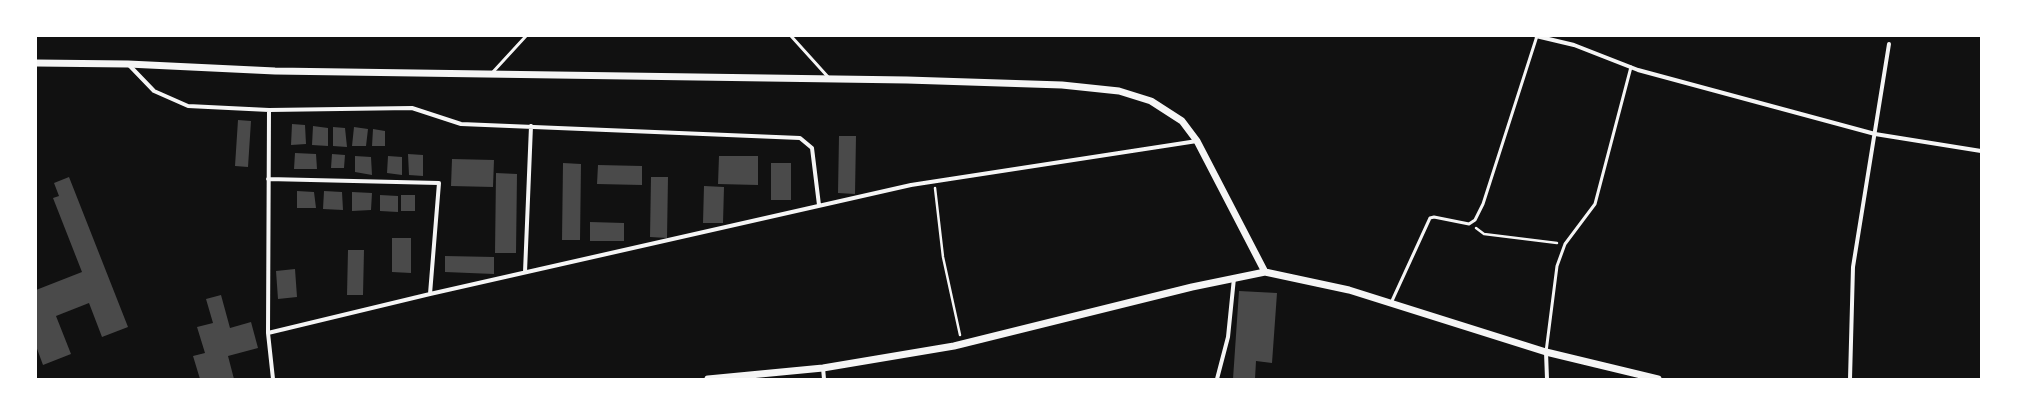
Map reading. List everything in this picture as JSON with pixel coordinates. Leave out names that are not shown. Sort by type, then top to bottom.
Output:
[{"type":"street","points":[[1536,36],[1574,45],[1631,67],[1875,134],[1981,151]]},
{"type":"street","points":[[1850,379],[1853,268],[1889,44]]},
{"type":"street","points":[[36,64],[128,64],[275,71],[907,80],[1062,85],[1119,91],[1151,101],[1182,121],[1197,141],[1265,272]]},
{"type":"street","points":[[128,64],[154,91],[188,106],[269,110],[412,108],[461,124],[800,138],[812,148],[819,205]]},
{"type":"street","points":[[269,110],[268,333],[274,379]]},
{"type":"street","points":[[525,272],[530,126]]},
{"type":"street","points":[[268,333],[525,272],[911,185],[1197,141]]},
{"type":"street","points":[[268,179],[439,183],[430,294]]},
{"type":"street","points":[[708,379],[823,368],[962,344],[1234,278],[1265,272],[1349,290],[1546,352],[1658,379]]},
{"type":"street","points":[[1217,379],[1228,337],[1234,278]]},
{"type":"street","points":[[1546,352],[1547,379]]},
{"type":"street","points":[[823,368],[824,379]]},
{"type":"lane","points":[[490,74],[526,36]]},
{"type":"lane","points":[[792,36],[830,80]]},
{"type":"lane","points":[[1391,303],[1430,218],[1434,217],[1469,224],[1475,220],[1483,204],[1536,36]]},
{"type":"lane","points":[[1546,352],[1557,266],[1565,244],[1595,204],[1631,67]]},
{"type":"path","points":[[934,182],[943,258],[962,344]]},
{"type":"path","points":[[1469,224],[1484,234],[1565,244]]},
{"type":"building","points":[[238,120],[251,121],[248,167],[235,166]]},
{"type":"building","points":[[292,124],[305,125],[306,144],[291,145]]},
{"type":"building","points":[[313,126],[328,128],[328,146],[312,145]]},
{"type":"building","points":[[333,127],[345,128],[347,147],[333,146]]},
{"type":"building","points":[[354,127],[368,129],[366,146],[352,146]]},
{"type":"building","points":[[373,129],[385,131],[385,146],[372,146]]},
{"type":"building","points":[[839,136],[856,136],[855,194],[838,193]]},
{"type":"building","points":[[295,153],[316,154],[317,169],[294,169]]},
{"type":"building","points":[[332,154],[345,155],[344,168],[331,168]]},
{"type":"building","points":[[408,154],[423,155],[423,176],[409,175]]},
{"type":"building","points":[[355,156],[371,157],[372,175],[355,172]]},
{"type":"building","points":[[388,156],[402,157],[402,175],[387,173]]},
{"type":"building","points":[[719,156],[758,156],[758,185],[718,184]]},
{"type":"building","points":[[452,159],[494,160],[493,187],[451,186]]},
{"type":"building","points":[[563,163],[581,164],[580,240],[562,240]]},
{"type":"building","points":[[771,163],[791,163],[791,200],[771,200]]},
{"type":"building","points":[[598,165],[642,166],[642,185],[597,184]]},
{"type":"building","points":[[496,173],[517,174],[516,253],[495,253]]},
{"type":"building","points":[[69,177],[128,327],[102,337],[89,303],[56,316],[71,354],[43,365],[36,346],[36,290],[82,272],[53,198],[59,196],[54,183]]},
{"type":"building","points":[[651,177],[668,177],[667,238],[650,237]]},
{"type":"building","points":[[704,186],[724,187],[723,223],[703,223]]},
{"type":"building","points":[[297,191],[314,192],[316,208],[297,208]]},
{"type":"building","points":[[324,191],[342,192],[343,210],[323,209]]},
{"type":"building","points":[[352,192],[372,193],[371,210],[352,211]]},
{"type":"building","points":[[380,195],[398,196],[398,212],[380,211]]},
{"type":"building","points":[[401,195],[415,195],[415,211],[401,211]]},
{"type":"building","points":[[590,222],[624,223],[624,241],[590,241]]},
{"type":"building","points":[[392,238],[411,238],[411,273],[392,272]]},
{"type":"building","points":[[348,250],[364,250],[363,295],[347,295]]},
{"type":"building","points":[[445,256],[494,257],[494,274],[445,272]]},
{"type":"building","points":[[295,269],[297,297],[278,299],[276,271]]},
{"type":"building","points":[[1239,291],[1277,293],[1272,363],[1256,361],[1255,379],[1233,379]]},
{"type":"building","points":[[221,295],[230,328],[251,322],[258,348],[228,356],[234,379],[200,379],[193,356],[205,353],[197,327],[213,323],[206,299]]}]
